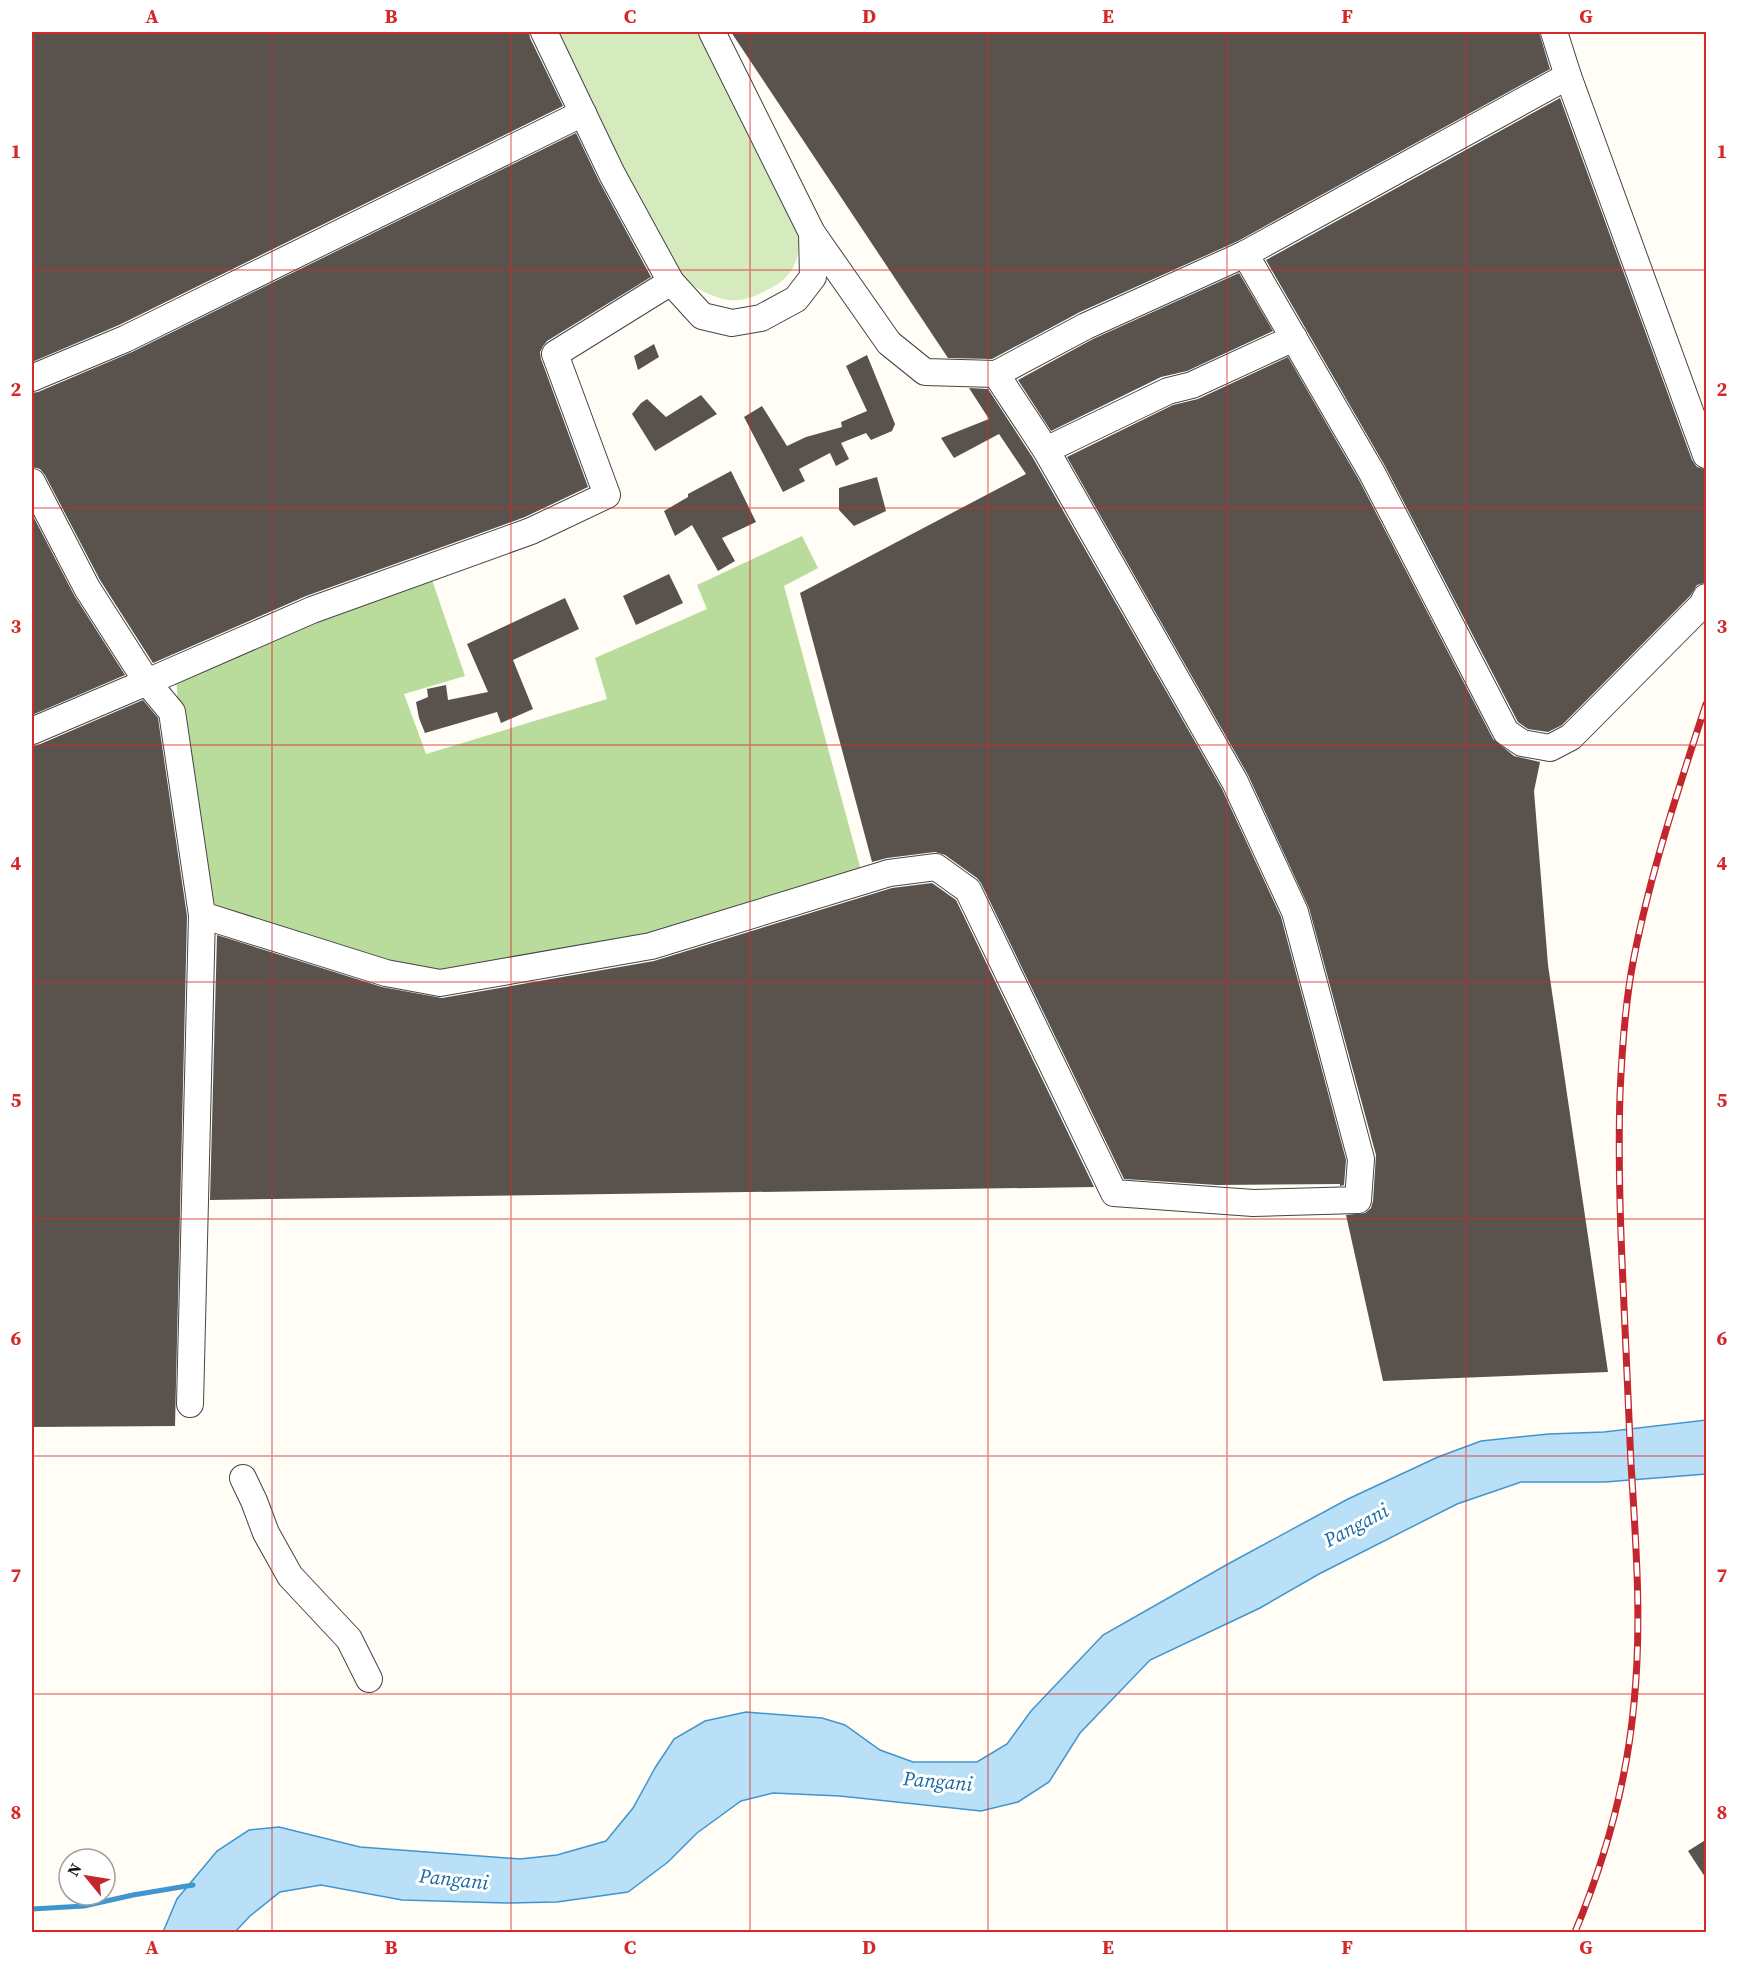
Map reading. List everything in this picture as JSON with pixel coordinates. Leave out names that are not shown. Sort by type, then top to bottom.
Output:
[{"type":"street","points":[[544,32],[612,174],[671,282],[702,316],[732,323],[760,318],[796,299],[813,277],[812,233]]},
{"type":"street","points":[[712,32],[812,233],[889,343],[925,372],[996,374],[1086,326],[1245,254],[1568,76]]},
{"type":"street","points":[[1554,32],[1568,76],[1707,455]]},
{"type":"street","points":[[32,378],[125,339],[583,113]]},
{"type":"street","points":[[1245,254],[1372,473],[1506,732],[1522,742],[1550,748],[1571,737],[1702,605],[1707,597]]},
{"type":"street","points":[[32,731],[312,610],[531,531],[607,495],[555,354],[671,282]]},
{"type":"street","points":[[1046,450],[1168,391],[1192,385],[1294,338]]},
{"type":"street","points":[[202,915],[386,973],[440,983],[651,946],[889,873],[936,867],[968,891],[1114,1193],[1253,1203],[1358,1200],[1360,1160],[1295,912],[1235,782],[1046,450],[996,374]]},
{"type":"street","points":[[32,482],[87,588],[147,682],[172,712],[202,915],[190,1404]]},
{"type":"street","points":[[243,1478],[266,1533],[290,1576],[349,1640],[369,1678]]},
{"type":"green space","points":[[553,32],[703,32],[804,235],[795,263],[785,278],[752,297],[730,300],[710,295],[678,277]]},
{"type":"green space","points":[[802,536],[818,568],[784,586],[862,874],[650,940],[440,976],[208,906],[178,709],[176,674],[430,574],[465,676],[404,694],[426,754],[607,699],[595,658],[707,609],[697,585]]},
{"type":"water","name":"Pangani","points":[[1706,1420],[1706,1474],[1605,1482],[1521,1482],[1457,1504],[1319,1574],[1260,1608],[1150,1660],[1080,1733],[1049,1782],[1018,1802],[981,1811],[840,1796],[773,1793],[741,1801],[697,1833],[668,1862],[628,1892],[557,1902],[506,1903],[402,1900],[321,1885],[280,1892],[250,1916],[235,1932],[163,1932],[177,1899],[217,1851],[249,1830],[279,1827],[360,1847],[520,1859],[557,1855],[606,1841],[633,1808],[674,1739],[705,1721],[746,1712],[822,1718],[845,1725],[880,1750],[913,1762],[977,1762],[1007,1744],[1031,1711],[1103,1635],[1348,1499],[1438,1457],[1481,1441],[1549,1434],[1604,1432]]},
{"type":"building","points":[[32,32],[529,32],[563,106],[119,325],[32,362]]},
{"type":"building","points":[[731,32],[1539,32],[1550,69],[1238,241],[1080,312],[992,359],[948,358]]},
{"type":"building","points":[[1560,98],[1692,460],[1697,467],[1707,470],[1707,582],[1697,585],[1690,596],[1562,725],[1548,732],[1528,729],[1518,722],[1385,466],[1266,260]]},
{"type":"building","points":[[576,133],[651,277],[547,341],[540,352],[588,487],[525,517],[306,596],[153,663],[100,580],[45,475],[40,469],[32,467],[32,393],[132,352]]},
{"type":"building","points":[[1239,273],[1273,331],[1187,371],[1161,377],[1051,431],[1018,380],[1093,339]]},
{"type":"building","points":[[654,344],[659,357],[638,370],[634,356]]},
{"type":"building","points":[[867,355],[895,424],[892,431],[871,440],[866,433],[841,443],[849,459],[836,466],[830,453],[799,469],[805,481],[783,492],[744,417],[762,406],[787,446],[806,437],[842,427],[841,422],[867,411],[846,366]]},
{"type":"building","points":[[1288,357],[1359,480],[1493,739],[1514,756],[1540,762],[1534,791],[1548,965],[1608,1372],[1383,1381],[1346,1215],[1365,1213],[1371,1208],[1376,1155],[1309,908],[1248,775],[1067,457],[1173,405],[1198,399]]},
{"type":"building","points":[[969,388],[988,389],[1033,458],[1222,789],[1281,917],[1346,1160],[1344,1185],[1217,1185],[1124,1179],[981,883],[945,855],[935,852],[872,862],[800,593],[1026,474],[999,434],[954,458],[941,438],[989,419]]},
{"type":"building","points":[[701,395],[717,414],[655,451],[632,414],[641,403],[647,399],[666,417]]},
{"type":"building","points":[[731,471],[756,522],[722,538],[735,561],[718,571],[692,525],[675,536],[664,511],[688,497],[688,494]]},
{"type":"building","points":[[877,477],[886,511],[854,526],[839,510],[839,488]]},
{"type":"building","points":[[32,514],[74,595],[125,675],[32,715]]},
{"type":"building","points":[[669,574],[683,603],[636,625],[623,596]]},
{"type":"building","points":[[565,598],[579,629],[513,660],[533,709],[501,723],[497,712],[425,733],[416,702],[428,697],[427,689],[446,685],[448,700],[488,692],[467,644]]},
{"type":"building","points":[[143,700],[158,718],[187,916],[175,1426],[32,1427],[32,746]]},
{"type":"building","points":[[932,883],[956,900],[1094,1187],[210,1200],[217,935],[382,987],[442,998],[654,961],[892,888]]},
{"type":"building","points":[[1707,1839],[1707,1880],[1688,1851]]},
{"type":"waterway","points":[[32,1909],[84,1906],[193,1885]]},
{"type":"railway","points":[[1575,1932],[1596,1877],[1620,1791],[1631,1732],[1638,1643],[1619,1141],[1626,1008],[1634,957],[1649,893],[1666,829],[1706,704]]}]
